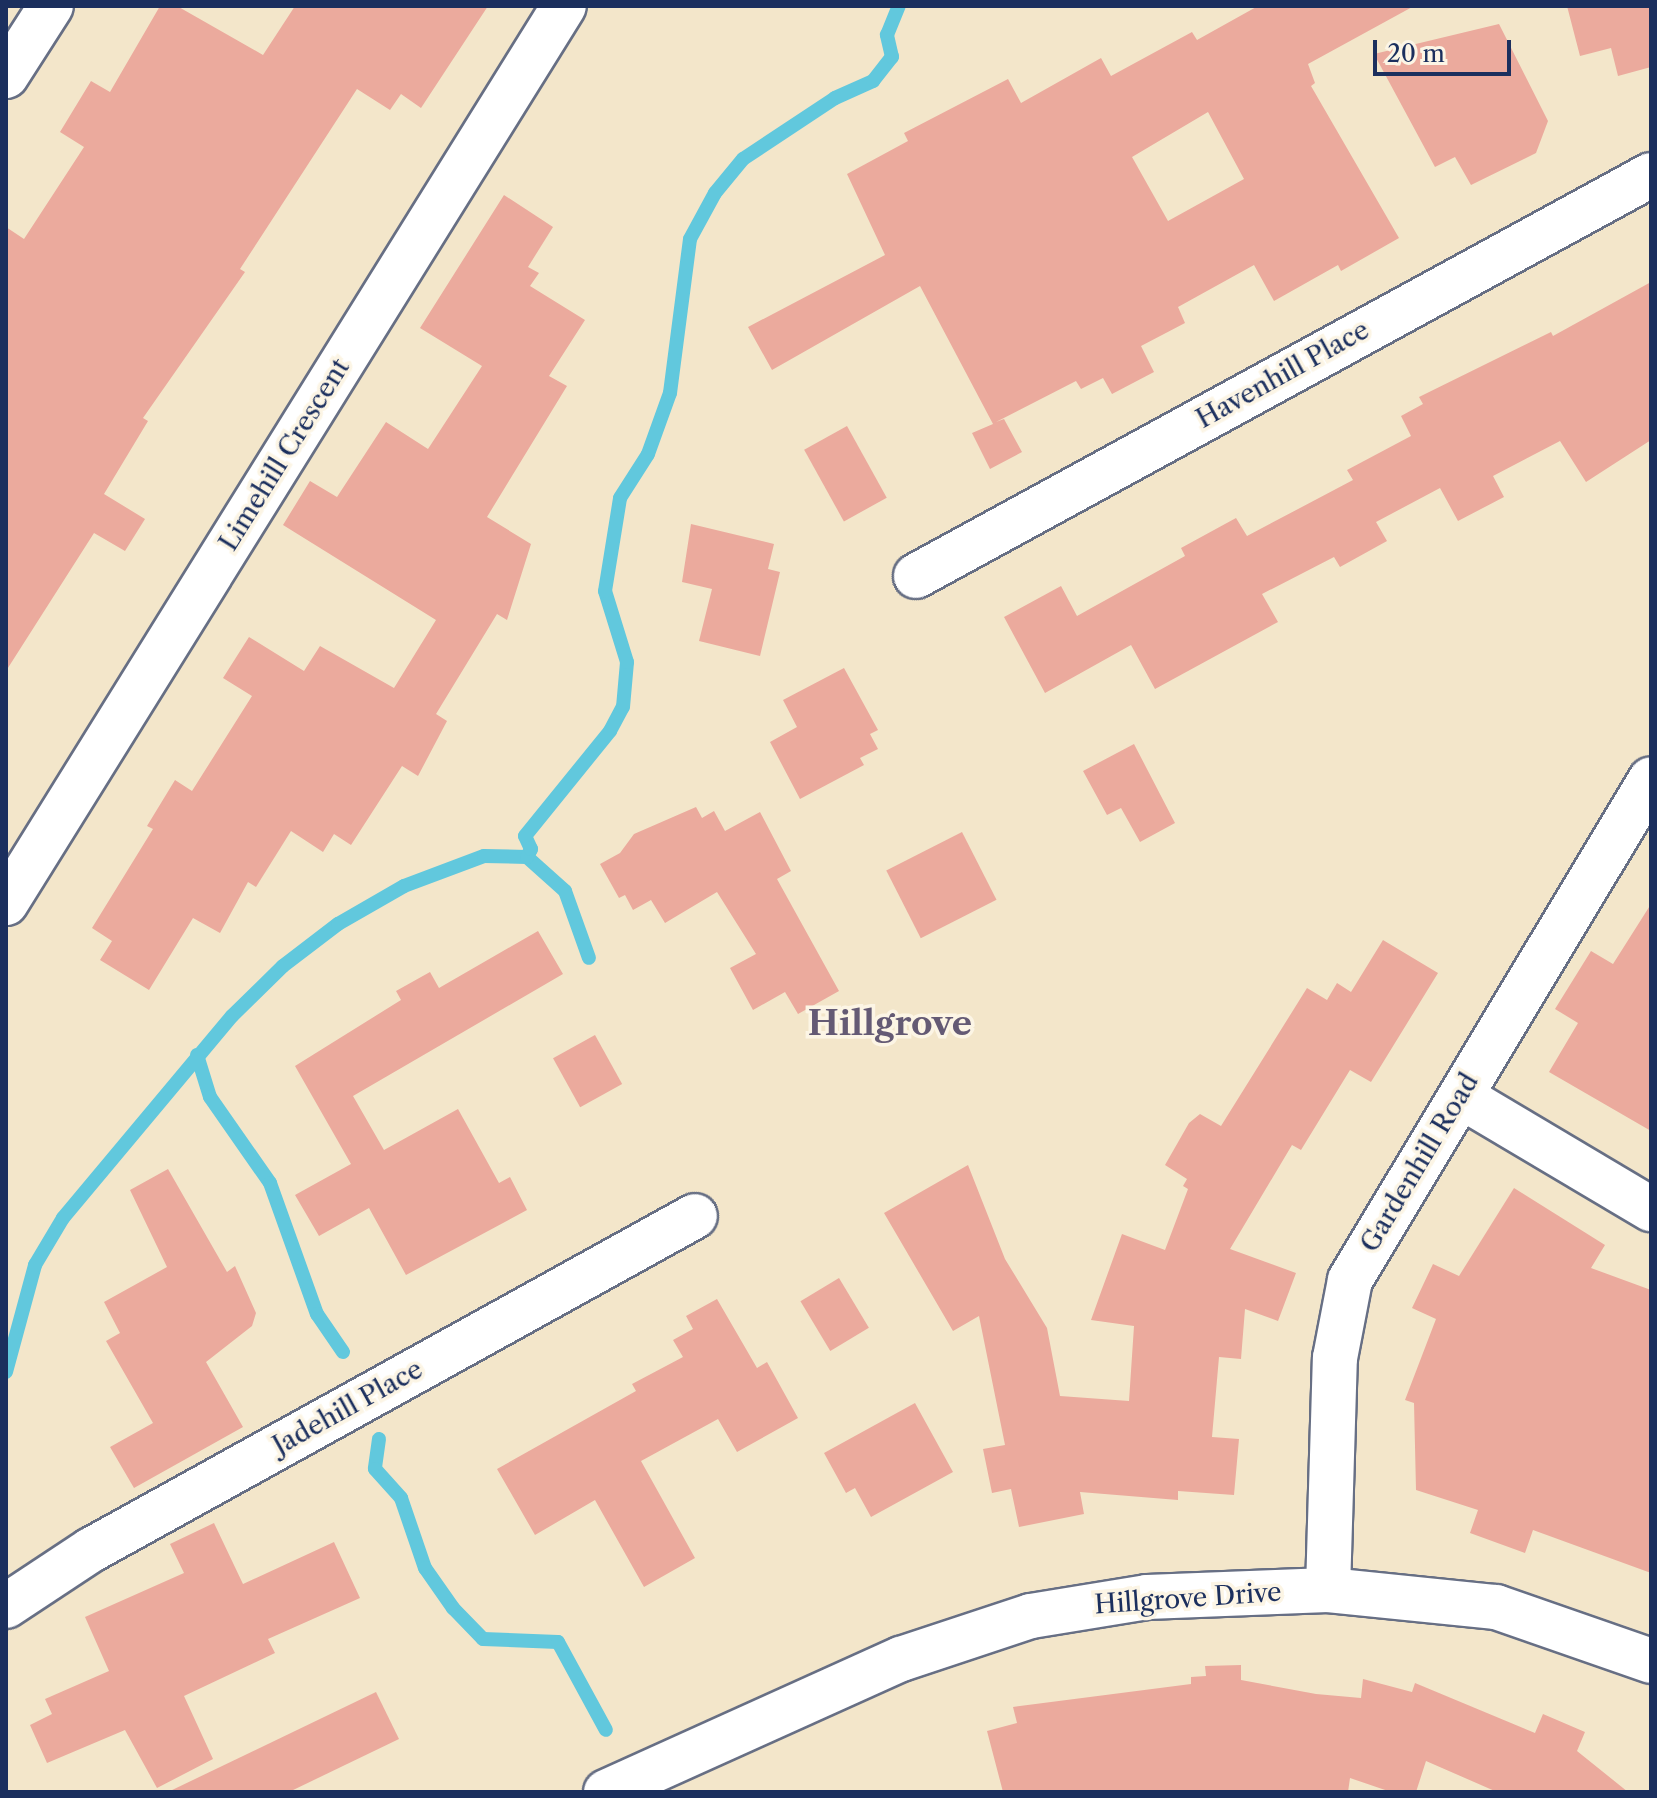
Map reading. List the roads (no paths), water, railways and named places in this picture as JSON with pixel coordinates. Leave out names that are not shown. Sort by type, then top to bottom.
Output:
[{"type":"street","points":[[6,76],[51,6]]},
{"type":"street","name":"Limehill Crescent","points":[[6,903],[564,6]]},
{"type":"street","name":"Havenhill Place","points":[[916,576],[1651,175]]},
{"type":"street","name":"Gardenhill Road","points":[[1328,1590],[1335,1358],[1350,1280],[1462,1097],[1519,993],[1651,779]]},
{"type":"street","points":[[1462,1097],[1651,1209]]},
{"type":"street","name":"Jadehill Place","points":[[6,1606],[91,1550],[695,1216]]},
{"type":"street","name":"Hillgrove Drive","points":[[606,1792],[901,1659],[1031,1616],[1147,1597],[1328,1590],[1496,1607],[1651,1661]]},
{"type":"waterway","points":[[6,1372],[35,1265],[63,1218],[232,1016],[283,966],[338,924],[404,886],[484,856],[527,857],[531,849],[525,836],[610,731],[623,707],[627,662],[605,591],[620,498],[648,454],[670,393],[690,239],[715,193],[743,159],[835,98],[873,81],[892,57],[887,35],[899,6]]},
{"type":"waterway","points":[[527,857],[565,891],[589,958]]},
{"type":"waterway","points":[[197,1055],[210,1097],[270,1183],[317,1314],[343,1352]]},
{"type":"waterway","points":[[379,1439],[375,1469],[401,1498],[425,1568],[453,1608],[483,1639],[558,1642],[606,1730]]},
{"type":"district","name":"Hillgrove","points":[[890,1024]]}]
